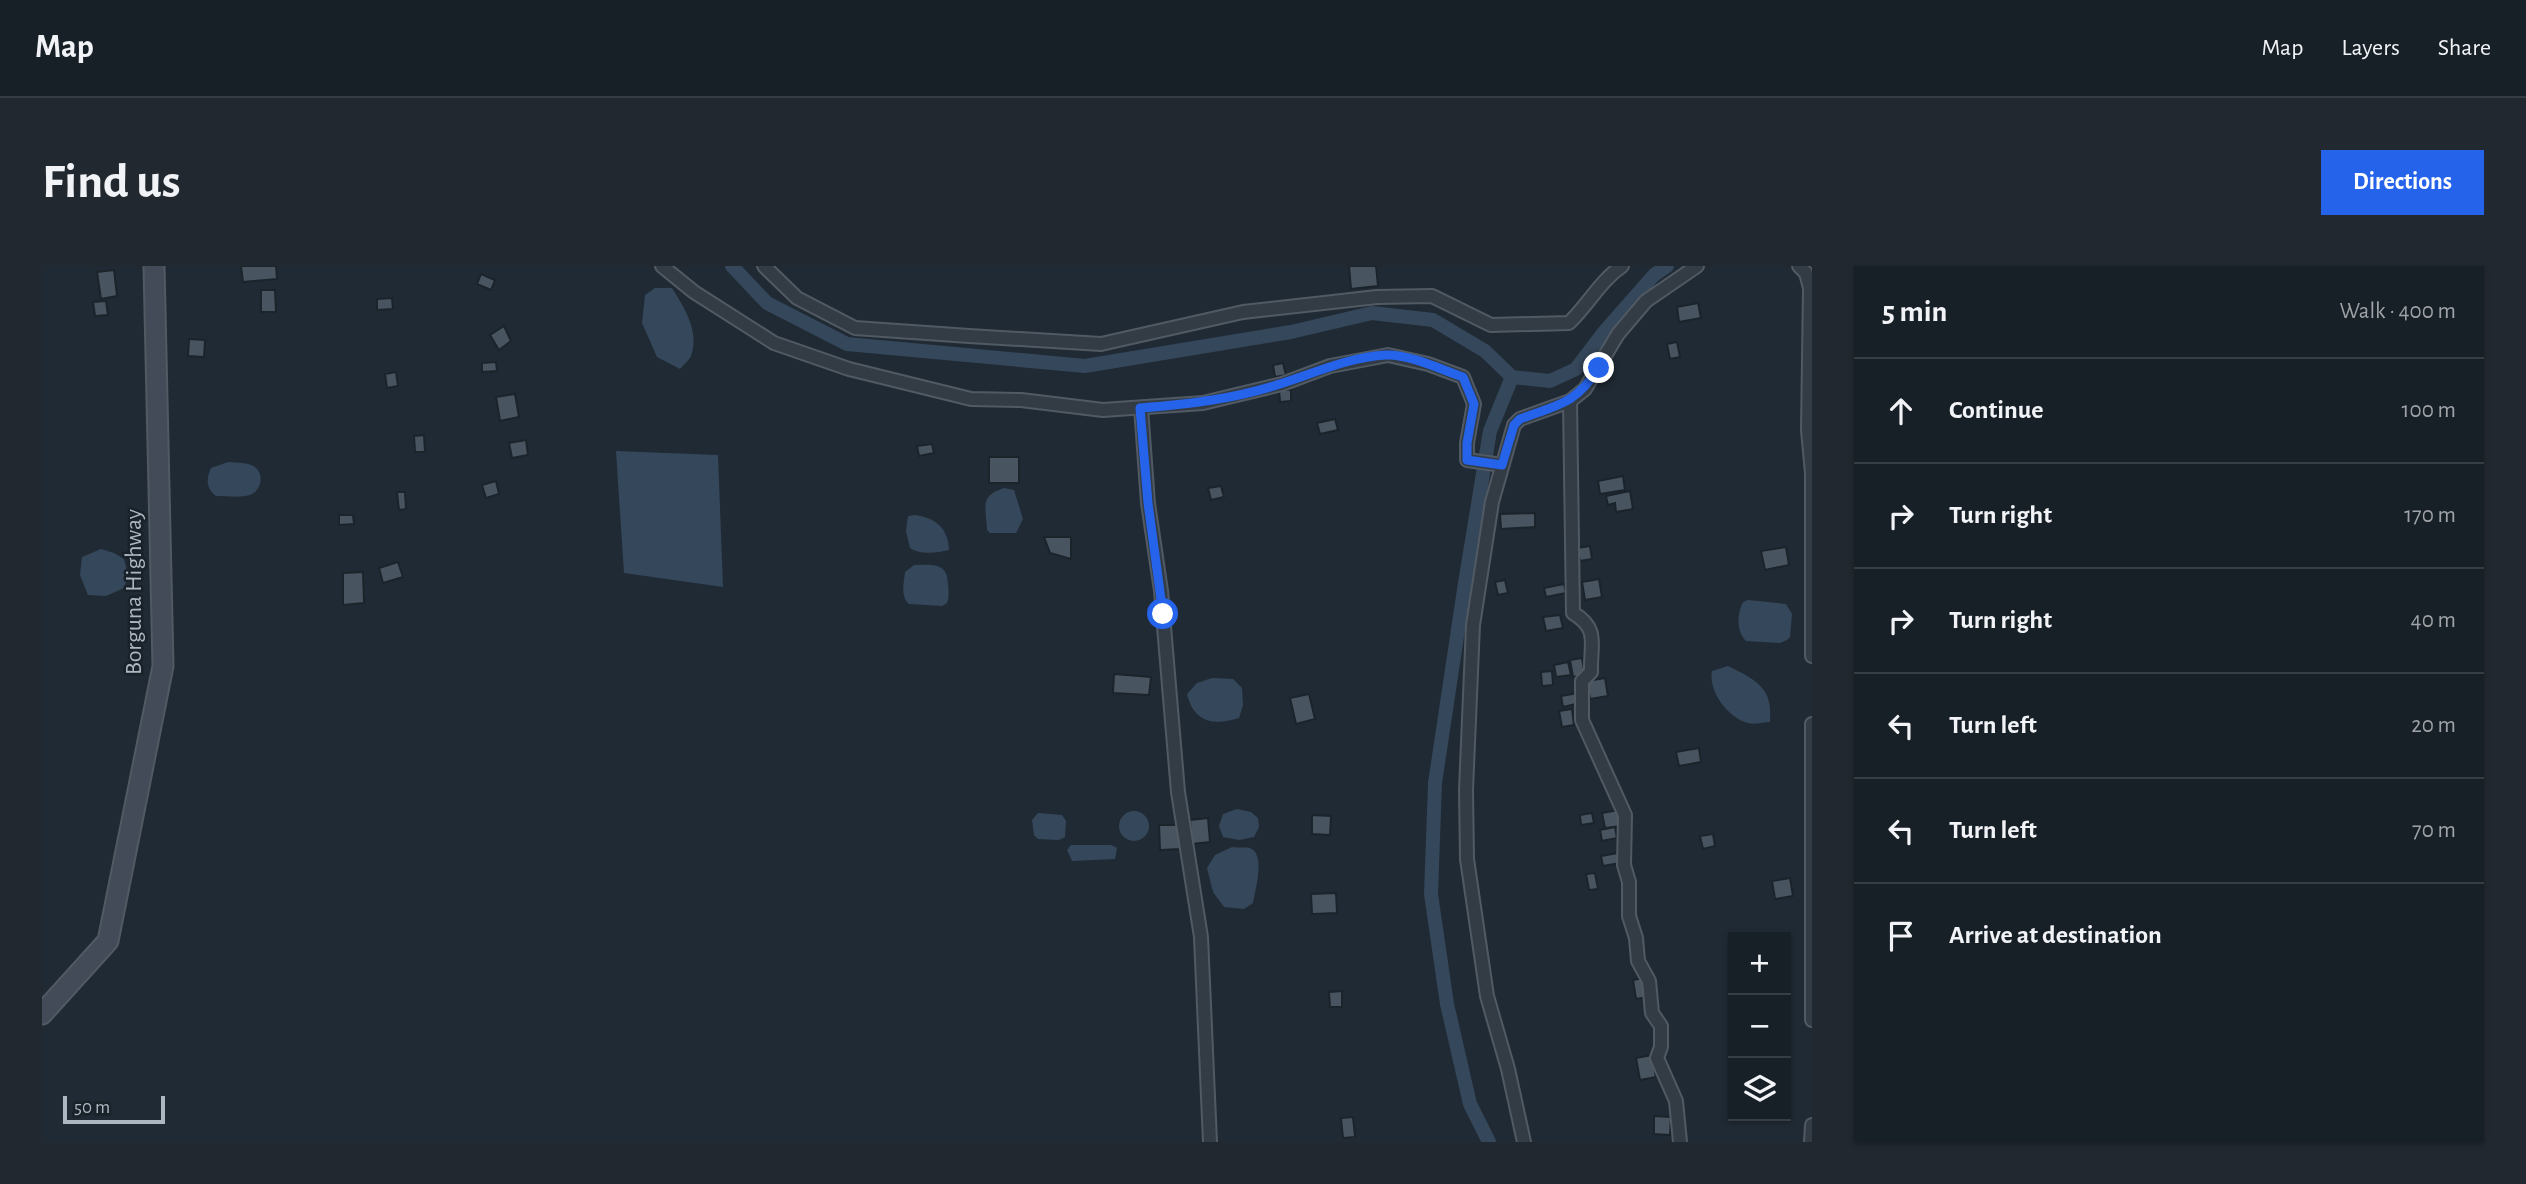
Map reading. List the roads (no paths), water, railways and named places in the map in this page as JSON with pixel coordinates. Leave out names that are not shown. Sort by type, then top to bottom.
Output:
[{"type":"main road","name":"Borguna Highway","points":[[42,1014],[108,940],[163,666],[153,266]]},
{"type":"street","points":[[662,266],[694,292],[774,343],[849,369],[971,399],[1021,400],[1103,410],[1140,408],[1203,403],[1282,384],[1330,366],[1388,355],[1428,364],[1463,377],[1474,404],[1467,443],[1467,460],[1502,465]]},
{"type":"street","points":[[764,266],[797,298],[855,328],[1101,344],[1243,312],[1377,297],[1432,296],[1491,325],[1569,323],[1587,305],[1607,276],[1622,266]]},
{"type":"street","points":[[1524,1142],[1508,1069],[1487,996],[1467,859],[1466,790],[1473,625],[1492,502],[1514,425],[1520,419],[1570,401],[1585,389],[1618,334],[1646,301],[1697,266]]},
{"type":"street","points":[[1799,266],[1806,273],[1810,288],[1808,430],[1812,473],[1812,656]]},
{"type":"street","points":[[1570,401],[1573,613],[1585,620],[1592,630],[1591,672],[1582,681],[1582,720],[1612,781],[1625,815],[1624,865],[1629,883],[1629,916],[1636,938],[1638,961],[1649,981],[1652,1013],[1661,1027],[1661,1047],[1657,1058],[1676,1101],[1680,1142]]},
{"type":"street","points":[[1140,408],[1148,503],[1161,591],[1178,792],[1201,937],[1210,1142]]},
{"type":"street","points":[[1812,724],[1812,1020]]},
{"type":"street","points":[[1811,1142],[1812,1125]]},
{"type":"water","points":[[655,288],[672,288],[692,329],[694,338],[691,356],[680,369],[657,357],[642,323],[645,295]]},
{"type":"water","points":[[616,451],[718,455],[723,587],[624,573]]},
{"type":"water","points":[[228,462],[245,463],[256,468],[261,480],[258,489],[250,495],[238,497],[216,496],[210,490],[208,476],[211,468]]},
{"type":"water","points":[[1004,488],[1014,490],[1023,519],[1016,533],[990,533],[987,530],[985,509],[987,499]]},
{"type":"water","points":[[915,515],[940,525],[949,550],[934,553],[910,548],[906,531],[908,516]]},
{"type":"water","points":[[101,549],[124,559],[128,576],[124,588],[106,596],[88,595],[80,575],[82,557]]},
{"type":"water","points":[[914,565],[938,566],[945,572],[949,590],[947,603],[942,606],[909,604],[906,601],[903,585],[905,572]]},
{"type":"water","points":[[1748,600],[1786,604],[1792,614],[1790,637],[1780,643],[1746,641],[1740,633],[1739,617],[1743,602]]},
{"type":"water","points":[[1728,666],[1761,686],[1769,700],[1770,722],[1750,724],[1733,716],[1721,703],[1713,687],[1712,671]]},
{"type":"water","points":[[1212,678],[1233,679],[1242,688],[1243,705],[1239,718],[1221,722],[1206,720],[1190,704],[1187,694],[1197,683]]},
{"type":"water","points":[[1237,809],[1251,812],[1258,818],[1259,827],[1254,837],[1239,840],[1223,837],[1219,826],[1223,814]]},
{"type":"water","points":[[1134,811],[1140,812],[1148,820],[1148,832],[1140,840],[1134,841],[1128,840],[1120,832],[1119,826],[1120,820],[1128,812]]},
{"type":"water","points":[[1038,813],[1062,815],[1066,821],[1065,837],[1059,840],[1038,839],[1034,835],[1032,820]]},
{"type":"water","points":[[1071,845],[1111,845],[1117,848],[1115,859],[1072,861],[1067,850]]},
{"type":"water","points":[[1232,847],[1250,848],[1255,852],[1259,865],[1253,903],[1244,909],[1224,907],[1213,892],[1207,868],[1215,855]]},
{"type":"waterway","points":[[732,266],[767,303],[847,344],[1085,366],[1291,332],[1372,313],[1433,320],[1485,351],[1512,377],[1550,381],[1576,369],[1654,275],[1667,266]]},
{"type":"waterway","points":[[1489,1142],[1470,1104],[1447,1004],[1431,894],[1435,783],[1465,583],[1490,431],[1512,377]]}]
